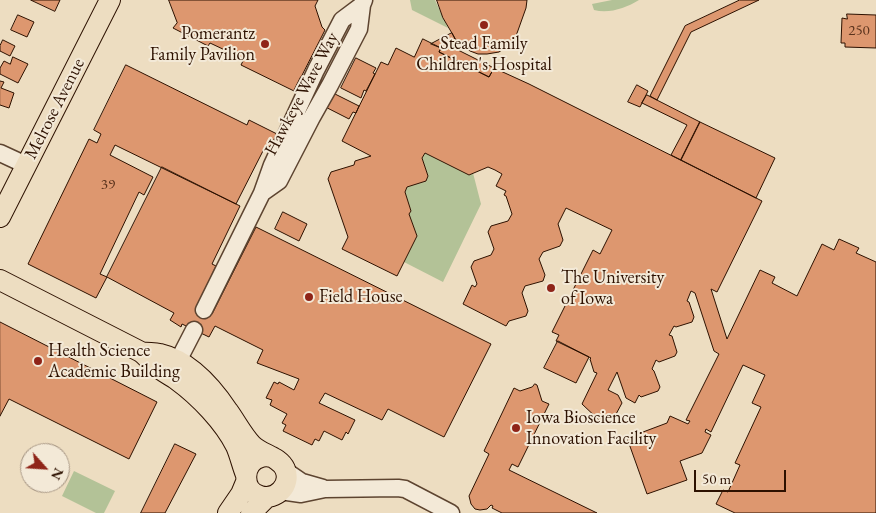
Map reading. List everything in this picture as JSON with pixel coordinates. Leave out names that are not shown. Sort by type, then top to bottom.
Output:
[{"type":"main road","name":"Melrose Avenue","points":[[0,217],[110,0]]},
{"type":"main road","points":[[0,280],[141,352],[155,366],[178,380],[215,416],[227,432],[241,458],[249,488],[259,496],[274,494]]},
{"type":"main road","points":[[141,352],[161,354],[178,361],[190,369],[207,383],[218,396],[253,446],[279,464],[287,478],[285,486],[251,513]]},
{"type":"main road","points":[[228,513],[241,494],[247,468],[253,461],[264,456],[279,464]]},
{"type":"street","name":"Hawkeye Wave Way","points":[[204,310],[262,193],[279,180],[359,29],[363,2]]},
{"type":"street","points":[[0,153],[26,165]]},
{"type":"street","points":[[178,361],[194,330]]},
{"type":"street","points":[[279,464],[302,482],[325,489]]},
{"type":"street","points":[[274,494],[301,494],[325,489],[398,488],[405,489],[450,513]]},
{"type":"green space","points":[[410,0],[435,0],[448,28],[412,10]]},
{"type":"green space","points":[[612,0],[639,0],[617,10],[594,10],[592,4]]},
{"type":"green space","points":[[425,153],[469,175],[473,173],[481,204],[443,282],[404,262],[417,236],[409,214],[411,211],[405,192],[407,187],[426,181],[428,176],[422,158]]},
{"type":"green space","points":[[74,471],[115,491],[104,513],[96,513],[62,496],[63,493],[70,493],[70,479]]},
{"type":"building","points":[[31,0],[60,0],[55,11]]},
{"type":"building","name":"Pomerantz Family Pavilion","points":[[169,0],[318,0],[315,6],[322,27],[325,30],[294,91],[241,65],[244,59],[210,43],[208,46],[173,28],[177,23]]},
{"type":"building","name":"Stead Family Children's Hospital","points":[[437,0],[527,0],[516,36],[509,45],[499,52],[478,54],[470,51],[456,40],[443,18]]},
{"type":"building","points":[[740,0],[759,0],[691,32],[657,100],[650,96],[685,26]]},
{"type":"building","points":[[847,14],[876,15],[876,48],[845,47],[845,43],[841,43],[842,18],[847,19]]},
{"type":"building","points":[[18,15],[34,22],[27,37],[11,30]]},
{"type":"building","points":[[452,33],[455,39],[447,42],[448,45],[494,68],[489,77],[439,52],[441,48],[431,44]]},
{"type":"building","points":[[423,39],[441,48],[439,52],[489,77],[494,68],[762,201],[717,292],[711,289],[727,339],[760,270],[775,277],[772,283],[797,296],[822,244],[834,250],[839,239],[859,248],[856,253],[876,262],[876,513],[735,513],[716,504],[723,490],[728,492],[740,465],[735,463],[761,407],[752,403],[765,375],[743,365],[711,432],[706,429],[705,432],[711,435],[702,453],[680,461],[687,480],[647,494],[627,438],[667,423],[670,416],[688,424],[690,421],[686,420],[719,354],[714,351],[695,293],[691,291],[687,301],[694,317],[692,322],[674,326],[669,335],[672,336],[677,352],[675,356],[659,362],[656,360],[652,369],[660,387],[658,391],[641,397],[639,395],[635,403],[626,398],[617,372],[608,390],[618,395],[622,403],[615,416],[600,421],[582,404],[597,373],[594,372],[591,358],[556,341],[559,335],[552,332],[593,250],[600,254],[612,230],[566,208],[558,224],[563,240],[560,246],[543,252],[539,259],[545,275],[543,281],[525,286],[522,293],[528,311],[526,316],[509,321],[506,326],[463,304],[472,285],[475,287],[477,284],[471,267],[474,261],[491,255],[494,249],[488,232],[491,226],[508,221],[512,214],[504,195],[506,191],[496,186],[502,174],[495,170],[488,167],[469,175],[425,153],[422,158],[428,176],[426,181],[407,187],[405,192],[411,211],[409,214],[417,236],[397,276],[342,249],[348,237],[328,179],[331,172],[354,165],[355,161],[371,156],[342,141],[381,62],[388,65],[396,48],[414,57]]},
{"type":"building","points":[[3,40],[15,46],[10,56],[0,51]]},
{"type":"building","points":[[13,57],[28,64],[18,83],[0,74],[0,68],[4,61],[10,64]]},
{"type":"building","points":[[356,58],[376,68],[373,73],[375,74],[361,98],[341,88]]},
{"type":"building","points":[[126,65],[247,125],[249,120],[277,134],[270,147],[266,145],[236,204],[115,145],[110,155],[153,177],[144,195],[139,192],[100,274],[107,277],[96,298],[28,264],[89,139],[97,143],[101,134],[94,130]]},
{"type":"building","points":[[301,77],[359,106],[356,113],[353,112],[349,119],[294,91]]},
{"type":"building","points":[[0,81],[4,82],[1,88],[14,93],[9,108],[0,105]]},
{"type":"building","points":[[637,85],[648,91],[640,107],[628,102]]},
{"type":"building","points":[[647,95],[700,122],[681,160],[671,155],[687,125],[642,103]]},
{"type":"building","points":[[700,122],[775,158],[756,198],[681,160]]},
{"type":"building","name":"Field House","points":[[162,167],[240,206],[212,264],[216,266],[197,306],[212,314],[256,227],[491,344],[444,437],[388,409],[382,420],[325,393],[319,403],[355,420],[348,434],[346,432],[342,440],[324,431],[319,441],[315,439],[312,445],[283,431],[286,425],[282,423],[287,414],[270,405],[272,400],[266,398],[274,382],[278,384],[279,382],[294,390],[299,379],[257,363],[263,350],[215,326],[209,337],[182,324],[181,327],[170,320],[174,313],[107,277]]},
{"type":"building","points":[[283,212],[307,224],[299,241],[275,229]]},
{"type":"building","name":"Health Science Academic Building","points":[[0,322],[157,402],[129,459],[9,399],[0,416]]},
{"type":"building","points":[[558,341],[589,357],[576,383],[544,368]]},
{"type":"building","name":"Iowa Bioscience Innovation Facility","points":[[535,384],[542,401],[549,404],[518,467],[512,464],[509,470],[597,513],[502,513],[492,508],[493,506],[491,505],[487,509],[480,510],[475,509],[471,504],[469,496],[489,454],[484,451],[514,388],[520,391]]},
{"type":"building","points":[[175,444],[196,454],[165,513],[141,513]]},
{"type":"place","name":"Stead Family Children's Hospital","points":[[484,25]]},
{"type":"place","name":"Pomerantz Family Pavilion","points":[[265,44]]},
{"type":"place","name":"The University of Iowa","points":[[551,288]]},
{"type":"place","name":"Field House","points":[[309,297]]},
{"type":"place","name":"Health Science Academic Building","points":[[38,361]]},
{"type":"place","name":"Iowa Bioscience Innovation Facility","points":[[516,428]]}]
